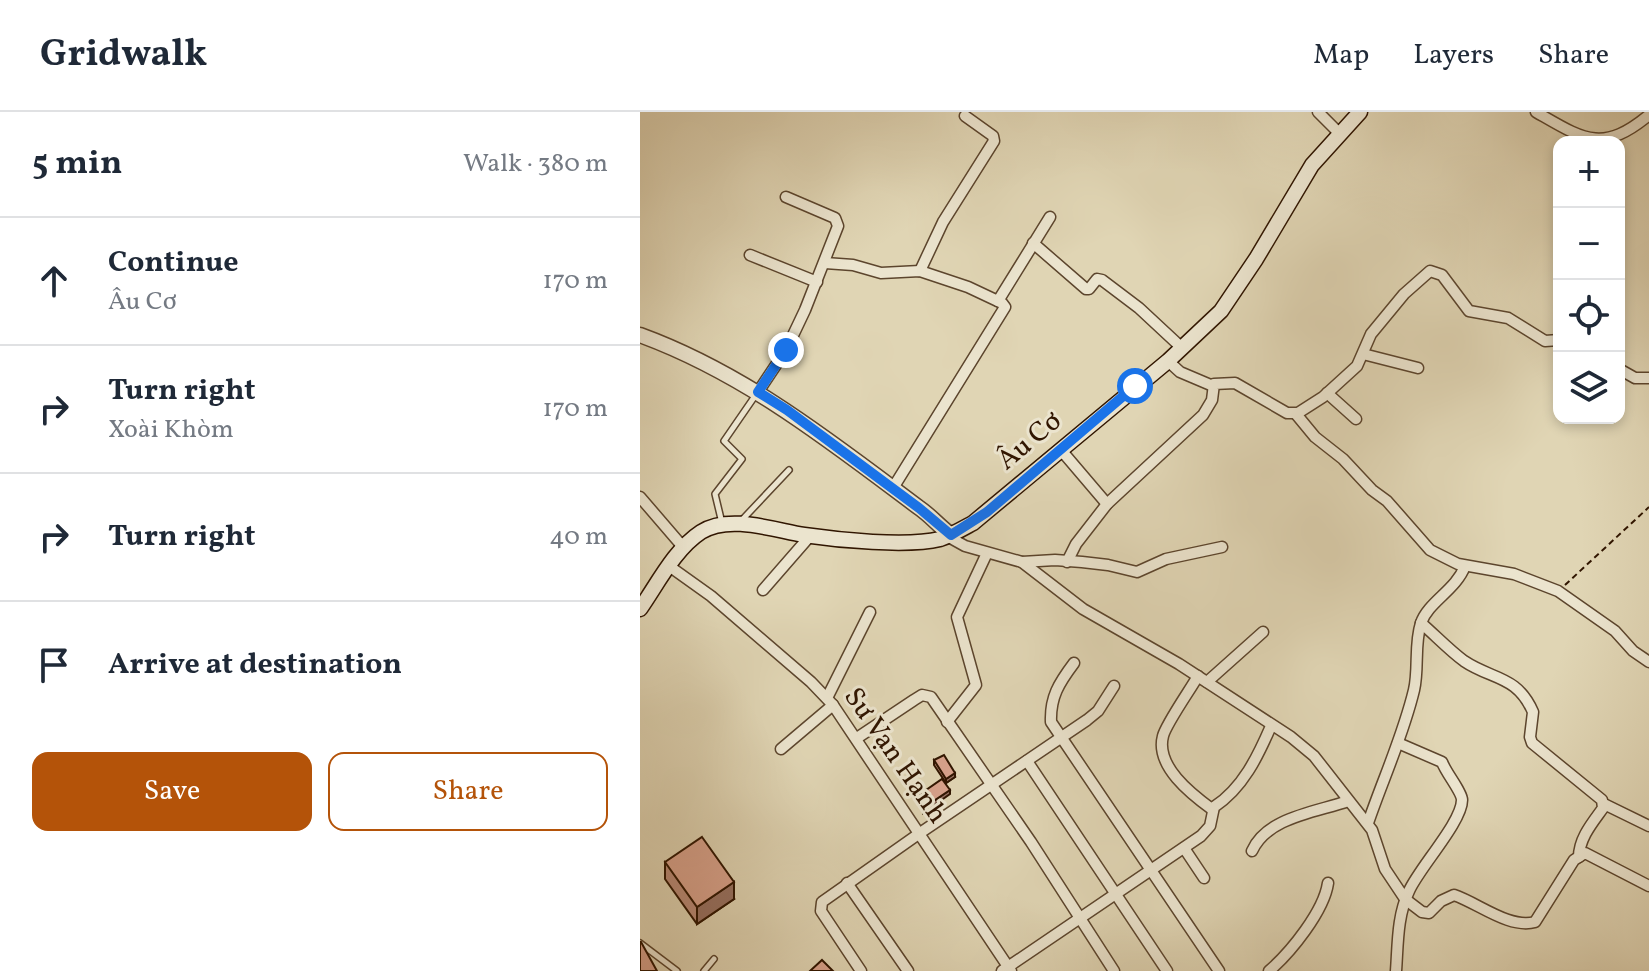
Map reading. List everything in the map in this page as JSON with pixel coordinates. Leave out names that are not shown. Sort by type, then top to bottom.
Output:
[{"type":"main road","name":"Âu Cơ","points":[[730,524],[810,536],[901,542],[929,541],[949,536],[973,523],[1168,361],[1227,303],[1312,165],[1360,112]]},
{"type":"main road","points":[[640,335],[723,371],[787,410],[893,488],[949,536]]},
{"type":"main road","points":[[640,609],[683,547],[700,532],[730,524]]},
{"type":"street","points":[[1318,112],[1339,133]]},
{"type":"street","points":[[1536,112],[1562,127],[1598,140],[1624,132],[1649,115]]},
{"type":"street","points":[[920,271],[943,222],[994,141],[993,136],[965,116]]},
{"type":"street","points":[[1562,127],[1566,136]]},
{"type":"street","points":[[758,392],[786,350],[825,263],[838,221],[786,197]]},
{"type":"street","points":[[998,301],[1050,217]]},
{"type":"street","points":[[1033,243],[1086,289],[1097,279],[1102,280],[1147,315],[1182,348]]},
{"type":"street","points":[[750,255],[817,282]]},
{"type":"street","points":[[825,263],[853,265],[881,273],[920,271],[968,287],[1004,305],[1004,310],[893,488]]},
{"type":"street","points":[[1296,414],[1327,393],[1357,366],[1371,334],[1422,276],[1433,271],[1442,275],[1469,311],[1508,318],[1545,341],[1553,340]]},
{"type":"street","points":[[1363,354],[1418,368]]},
{"type":"street","points":[[1168,361],[1180,372],[1213,386]]},
{"type":"street","points":[[1625,372],[1635,378],[1649,378]]},
{"type":"street","points":[[1213,386],[1215,383],[1235,383],[1275,407],[1296,414],[1315,437],[1387,501],[1424,545],[1465,566],[1514,574],[1558,591],[1615,631],[1633,651],[1649,662]]},
{"type":"street","points":[[1067,562],[1076,544],[1107,504],[1203,415],[1212,400],[1213,386]]},
{"type":"street","points":[[1327,393],[1356,419]]},
{"type":"street","points":[[1061,450],[1107,504]]},
{"type":"street","points":[[640,497],[683,547]]},
{"type":"street","points":[[763,590],[810,536]]},
{"type":"street","points":[[949,536],[965,546],[1022,562],[1108,565],[1137,572],[1166,559],[1222,547]]},
{"type":"street","points":[[947,722],[976,685],[957,617],[987,553]]},
{"type":"street","points":[[1022,562],[1083,609],[1202,679],[1291,737],[1317,758],[1368,823],[1385,869],[1405,899],[1427,913],[1454,895],[1504,917],[1530,924],[1539,917],[1572,862],[1587,853],[1649,886]]},
{"type":"street","name":"Sư Vạn Hạnh","points":[[669,566],[711,596],[830,702],[920,833],[1007,969]]},
{"type":"street","points":[[1368,823],[1398,743],[1417,680],[1421,623],[1460,578],[1465,566]]},
{"type":"street","points":[[781,749],[830,702],[870,612]]},
{"type":"street","points":[[1421,623],[1465,661],[1513,685],[1533,712],[1530,740],[1604,804],[1649,826]]},
{"type":"street","points":[[1213,810],[1200,801],[1165,763],[1163,734],[1202,679],[1263,632]]},
{"type":"street","points":[[1074,663],[1058,683],[1051,701],[1051,722],[1219,971]]},
{"type":"street","points":[[861,971],[821,911],[822,902],[1098,711],[1114,686]]},
{"type":"street","points":[[857,738],[922,695],[931,697],[1031,842],[1114,971]]},
{"type":"street","points":[[1007,969],[1208,829],[1213,810],[1250,770],[1271,726]]},
{"type":"street","points":[[1396,971],[1398,933],[1405,899],[1458,814],[1462,801],[1442,762],[1398,743]]},
{"type":"street","points":[[1027,761],[1167,971]]},
{"type":"street","points":[[1252,851],[1275,826],[1348,801]]},
{"type":"street","points":[[1579,857],[1580,846],[1604,804]]},
{"type":"street","points":[[1184,848],[1204,878]]},
{"type":"street","points":[[847,883],[908,971]]},
{"type":"street","points":[[1269,971],[1284,956],[1320,906],[1328,883]]},
{"type":"lane","points":[[758,392],[724,441],[742,459],[715,494],[730,524],[789,470]]},
{"type":"lane","points":[[640,943],[677,971]]},
{"type":"lane","points":[[704,971],[714,959]]},
{"type":"path","points":[[1558,591],[1649,507]]},
{"type":"building","points":[[944,755],[955,773],[946,779],[934,760]]},
{"type":"building","points":[[942,779],[950,790],[923,808],[916,797]]},
{"type":"building","points":[[702,837],[734,882],[697,907],[665,862]]},
{"type":"building","points":[[641,942],[657,971],[640,971]]},
{"type":"building","points":[[822,960],[833,971],[810,971]]},
{"type":"route","points":[[786,350],[758,392],[787,410],[951,535],[987,512],[1135,386]]}]
